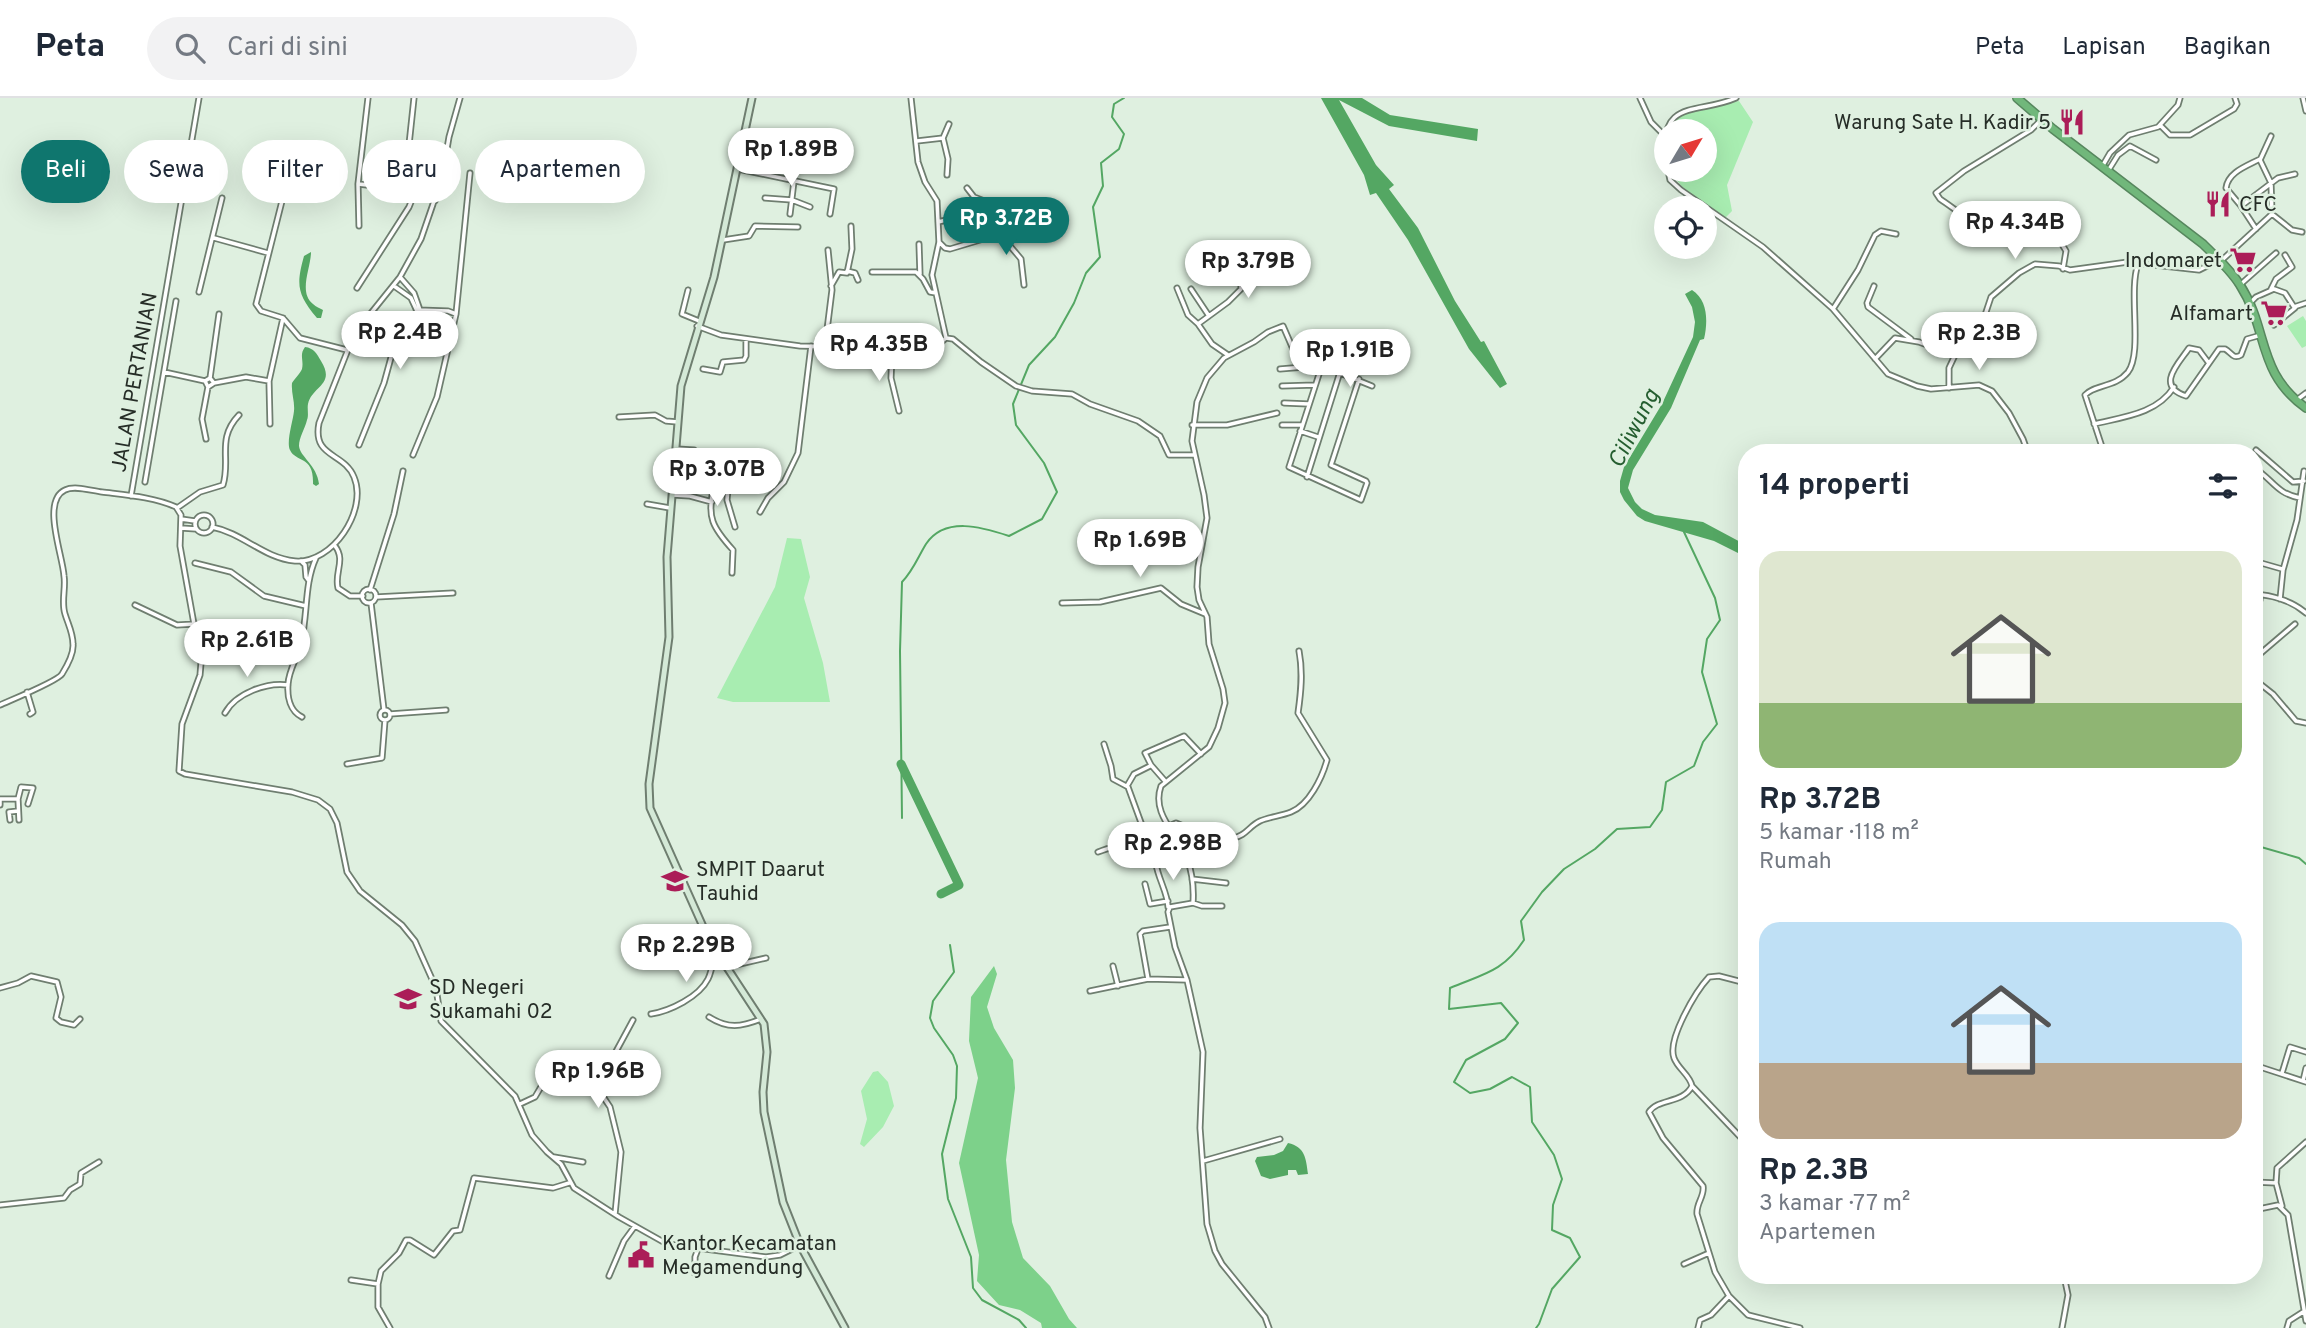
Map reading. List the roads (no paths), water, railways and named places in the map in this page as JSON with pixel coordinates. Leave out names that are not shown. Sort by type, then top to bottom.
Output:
[{"type":"highway","points":[[2017,98],[2041,120],[2203,244],[2221,261],[2240,285],[2249,304],[2277,381],[2306,408]]},
{"type":"street","name":"JALAN PERTANIAN","points":[[177,508],[131,496],[199,98]]},
{"type":"street","points":[[359,226],[358,184],[368,98]]},
{"type":"street","points":[[410,140],[414,98]]},
{"type":"street","points":[[448,140],[460,98]]},
{"type":"street","points":[[752,98],[709,295],[681,386],[666,564],[669,637],[649,784],[650,808],[715,949],[766,1030],[768,1052],[763,1092],[764,1112],[783,1202],[800,1245],[845,1328]]},
{"type":"street","points":[[911,98],[916,154],[923,176],[937,201],[939,242],[932,268],[946,338]]},
{"type":"street","points":[[1640,98],[1654,125]]},
{"type":"street","points":[[1672,119],[1679,113],[1736,98]]},
{"type":"street","points":[[2105,169],[2109,153],[2129,135],[2160,125],[2178,105],[2180,98]]},
{"type":"street","points":[[2160,125],[2170,135],[2190,135],[2234,109],[2237,104],[2235,98]]},
{"type":"street","points":[[2302,98],[2306,111]]},
{"type":"street","points":[[2041,120],[2031,130],[1964,170],[1936,193],[1940,199],[2001,237],[2019,238],[2039,234],[2057,236],[2066,251],[2063,269]]},
{"type":"street","points":[[947,175],[948,159],[943,138],[949,124]]},
{"type":"street","points":[[2256,229],[2227,188],[2228,180],[2260,159],[2271,136]]},
{"type":"street","points":[[916,141],[943,138]]},
{"type":"street","points":[[2105,169],[2130,146],[2156,160]]},
{"type":"street","points":[[1949,388],[1949,368],[1957,351],[1985,315],[1991,298],[2019,273],[2035,264],[2059,266],[2063,269],[2115,263],[2201,270],[2221,261],[2272,214],[2271,183],[2260,159]]},
{"type":"street","points":[[790,214],[792,166]]},
{"type":"street","points":[[738,169],[835,190],[830,214]]},
{"type":"street","points":[[413,456],[437,397],[456,314],[470,173]]},
{"type":"street","points":[[2241,206],[2278,178],[2295,174]]},
{"type":"street","points":[[1672,182],[1763,247],[1833,309],[1888,374],[1931,389],[1984,385],[2000,398],[2024,444]]},
{"type":"street","points":[[358,184],[362,184]]},
{"type":"street","points":[[967,188],[974,197],[997,206],[1002,218],[1000,234],[1021,259],[1024,285]]},
{"type":"street","points":[[765,198],[792,200],[810,207]]},
{"type":"street","points":[[199,292],[221,203]]},
{"type":"street","points":[[281,203],[256,304],[261,311],[283,318],[300,338],[347,350]]},
{"type":"street","points":[[357,288],[411,203]]},
{"type":"street","points":[[212,527],[232,532],[271,556],[300,561],[317,557],[335,545],[354,507],[355,481],[344,464],[323,448],[318,439],[318,429],[347,350],[363,323],[400,277],[421,239],[434,203]]},
{"type":"street","points":[[938,222],[976,213]]},
{"type":"street","points":[[2272,214],[2292,230],[2302,232]]},
{"type":"street","points":[[722,240],[749,236],[755,226],[797,227]]},
{"type":"street","points":[[847,271],[853,245],[851,226]]},
{"type":"street","points":[[1833,309],[1858,270],[1875,235],[1881,231],[1896,234]]},
{"type":"street","points":[[939,242],[950,249],[1000,234]]},
{"type":"street","points":[[214,237],[268,253]]},
{"type":"street","points":[[919,244],[920,274],[930,292],[936,293]]},
{"type":"street","points":[[828,250],[831,286],[827,330],[831,332],[832,346]]},
{"type":"street","points":[[2240,285],[2276,253]]},
{"type":"street","points":[[2249,304],[2271,289],[2276,279],[2292,267],[2286,255]]},
{"type":"street","points":[[1198,324],[1228,302],[1241,288],[1241,284],[1224,262]]},
{"type":"street","points":[[2101,444],[2086,393],[2118,382],[2131,367],[2135,325],[2133,278],[2138,264]]},
{"type":"street","points":[[831,286],[839,272],[855,273],[858,280]]},
{"type":"street","points":[[872,272],[920,274]]},
{"type":"street","points":[[400,277],[414,293],[419,310]]},
{"type":"street","points":[[394,286],[411,298],[419,310]]},
{"type":"street","points":[[1874,286],[1868,307],[1913,341]]},
{"type":"street","points":[[1177,288],[1188,315],[1212,344],[1228,355]]},
{"type":"street","points":[[1191,289],[1209,316]]},
{"type":"street","points":[[2271,289],[2282,291],[2295,308]]},
{"type":"street","points":[[688,290],[682,314],[721,335],[811,346],[849,347],[883,343],[901,360],[910,361],[916,358],[924,344],[939,344],[946,338],[953,339],[1016,386],[1076,396],[1090,404],[1138,421],[1160,436],[1167,454],[1194,454]]},
{"type":"street","points":[[145,482],[176,302]]},
{"type":"street","points":[[2274,325],[2295,308],[2306,303]]},
{"type":"street","points":[[359,445],[384,383],[398,332],[419,310],[448,311],[456,314]]},
{"type":"street","points":[[214,383],[210,378],[219,314]]},
{"type":"street","points":[[270,424],[269,381],[283,318]]},
{"type":"street","points":[[1979,324],[1998,334],[2010,334]]},
{"type":"street","points":[[1193,903],[1192,878],[1186,856],[1158,804],[1160,790],[1166,781],[1201,754],[1213,741],[1225,703],[1209,644],[1206,614],[1199,600],[1196,579],[1207,525],[1194,454],[1192,425],[1197,402],[1205,382],[1228,355],[1283,326],[1297,353],[1373,386]]},
{"type":"street","points":[[2208,362],[2198,349],[2190,347],[2173,369],[2171,380],[2182,396],[2188,395],[2208,362],[2221,348],[2239,357],[2248,339],[2261,335]]},
{"type":"street","points":[[704,369],[720,372],[724,361],[743,360],[746,356],[746,339]]},
{"type":"street","points":[[1875,359],[1894,339],[1913,341],[1950,355],[1957,351]]},
{"type":"street","points":[[760,512],[772,493],[784,482],[798,453],[811,346]]},
{"type":"street","points":[[891,353],[891,378],[899,411]]},
{"type":"street","points":[[1280,369],[1304,367],[1314,362]]},
{"type":"street","points":[[1322,365],[1288,466],[1361,500],[1366,481],[1331,465],[1359,379]]},
{"type":"street","points":[[164,372],[205,381],[210,378]]},
{"type":"street","points":[[1307,477],[1340,372]]},
{"type":"street","points":[[208,387],[214,383],[246,377],[269,381]]},
{"type":"street","points":[[205,381],[208,387],[202,419],[206,439]]},
{"type":"street","points":[[1282,386],[1315,385]]},
{"type":"street","points":[[2094,425],[2154,407],[2168,398],[2175,387]]},
{"type":"street","points":[[2296,401],[2306,393]]},
{"type":"street","points":[[1284,403],[1309,404]]},
{"type":"street","points":[[1192,425],[1227,425],[1277,413]]},
{"type":"street","points":[[239,415],[225,439],[223,485],[200,492],[177,508],[181,519],[181,550],[201,668],[182,724],[180,771],[292,792],[318,800],[327,806],[337,823],[346,870],[351,878],[364,894],[402,925],[416,944],[436,988],[439,1015],[443,1023],[515,1096],[532,1135],[563,1166],[569,1183],[615,1215],[667,1244],[772,1256],[800,1245]]},
{"type":"street","points":[[620,417],[655,415],[666,421],[678,422]]},
{"type":"street","points":[[1282,425],[1302,425]]},
{"type":"street","points":[[1300,431],[1318,437]]},
{"type":"street","points":[[677,449],[692,450],[690,483],[741,488]]},
{"type":"street","points":[[2263,456],[2293,482],[2304,481]]},
{"type":"street","points":[[363,596],[370,590],[394,514],[403,471]]},
{"type":"street","points":[[2280,598],[2283,569],[2291,545],[2304,471]]},
{"type":"street","points":[[2263,474],[2279,491],[2300,498]]},
{"type":"street","points":[[714,487],[710,515],[712,524],[734,552],[732,573]]},
{"type":"street","points":[[0,705],[57,680],[70,659],[74,644],[64,608],[65,577],[55,530],[56,500],[64,490],[70,488],[131,496]]},
{"type":"street","points":[[727,488],[727,500],[735,527]]},
{"type":"street","points":[[672,495],[696,497],[712,502]]},
{"type":"street","points":[[647,505],[670,508]]},
{"type":"street","points":[[195,521],[200,516],[207,516],[212,527]]},
{"type":"street","points":[[181,519],[195,521]]},
{"type":"street","points":[[195,521],[196,529]]},
{"type":"street","points":[[181,528],[205,533],[212,527]]},
{"type":"street","points":[[335,545],[341,556],[338,588],[346,595],[363,596]]},
{"type":"street","points":[[302,717],[296,715],[289,702],[288,685],[301,645],[309,580],[317,557]]},
{"type":"street","points":[[300,561],[305,565],[306,577],[309,580]]},
{"type":"street","points":[[195,563],[231,572],[264,596],[306,606]]},
{"type":"street","points":[[2263,563],[2283,569]]},
{"type":"street","points":[[1062,603],[1100,602],[1161,587],[1181,604],[1206,614]]},
{"type":"street","points":[[370,590],[376,597]]},
{"type":"street","points":[[385,720],[380,715],[384,710],[371,603],[376,597],[453,593]]},
{"type":"street","points":[[2263,595],[2280,598],[2306,614]]},
{"type":"street","points":[[363,596],[364,601],[371,603]]},
{"type":"street","points":[[135,605],[177,625],[195,624]]},
{"type":"street","points":[[2263,651],[2295,624]]},
{"type":"street","points":[[221,654],[246,649],[294,662]]},
{"type":"street","points":[[1169,825],[1174,823],[1195,831],[1235,838],[1246,834],[1260,821],[1293,811],[1306,799],[1319,780],[1327,760],[1298,713],[1302,667],[1299,651]]},
{"type":"street","points":[[225,713],[251,691],[279,684],[288,685]]},
{"type":"street","points":[[2263,686],[2296,721],[2306,723]]},
{"type":"street","points":[[27,692],[33,712],[30,714]]},
{"type":"street","points":[[384,710],[390,714],[446,710]]},
{"type":"street","points":[[347,764],[382,758],[385,751],[385,720],[390,714]]},
{"type":"street","points":[[1166,781],[1151,765],[1145,753],[1182,736],[1188,738],[1201,754]]},
{"type":"street","points":[[1104,744],[1113,780],[1127,786],[1147,839]]},
{"type":"street","points":[[1127,786],[1134,774],[1151,765]]},
{"type":"street","points":[[19,820],[18,799],[21,787],[33,788],[28,804]]},
{"type":"street","points":[[0,805],[0,799],[18,799]]},
{"type":"street","points":[[10,821],[9,813],[18,811]]},
{"type":"street","points":[[1098,852],[1118,844],[1174,833]]},
{"type":"street","points":[[1186,856],[1156,864],[1168,901],[1170,927],[1187,980],[1203,1058],[1200,1102],[1207,1224],[1215,1251],[1230,1275],[1265,1317],[1269,1328]]},
{"type":"street","points":[[1192,878],[1226,883]]},
{"type":"street","points":[[1145,884],[1150,904],[1168,901]]},
{"type":"street","points":[[1168,909],[1193,903],[1222,906]]},
{"type":"street","points":[[1148,979],[1140,934],[1170,927]]},
{"type":"street","points":[[651,1014],[671,1009],[703,986],[711,971],[715,949]]},
{"type":"street","points":[[727,967],[766,958]]},
{"type":"street","points":[[1113,966],[1118,986]]},
{"type":"street","points":[[0,988],[31,976],[57,982],[61,997],[56,1018],[75,1025],[80,1019]]},
{"type":"street","points":[[1738,981],[1720,976],[1709,977],[1681,1024],[1674,1041],[1673,1053],[1692,1086],[1738,1135]]},
{"type":"street","points":[[1090,991],[1148,979],[1187,980]]},
{"type":"street","points":[[709,1017],[729,1027],[743,1026],[761,1019]]},
{"type":"street","points":[[615,1215],[621,1152],[610,1107],[600,1092],[613,1057],[633,1020]]},
{"type":"street","points":[[2282,1073],[2290,1047],[2306,1052]]},
{"type":"street","points":[[2263,1068],[2305,1081],[2306,1068]]},
{"type":"street","points":[[520,1104],[536,1097],[545,1080]]},
{"type":"street","points":[[1692,1086],[1684,1097],[1654,1107],[1649,1112],[1663,1138],[1703,1186],[1704,1191],[1696,1210],[1715,1272],[1729,1296],[1748,1315],[1800,1328]]},
{"type":"street","points":[[1203,1161],[1280,1139]]},
{"type":"street","points":[[2306,1142],[2279,1164],[2276,1183],[2282,1207],[2289,1219],[2306,1321]]},
{"type":"street","points":[[552,1156],[583,1162]]},
{"type":"street","points":[[0,1205],[64,1198],[80,1184],[81,1173],[99,1162]]},
{"type":"street","points":[[390,1328],[377,1303],[381,1271],[399,1253],[404,1241],[410,1240],[434,1255],[453,1231],[461,1229],[474,1178],[553,1188],[569,1183]]},
{"type":"street","points":[[2263,1182],[2276,1183]]},
{"type":"street","points":[[2263,1208],[2273,1205],[2282,1207]]},
{"type":"street","points":[[609,1276],[624,1241],[635,1226]]},
{"type":"street","points":[[695,1274],[698,1249]]},
{"type":"street","points":[[1684,1264],[1709,1254]]},
{"type":"street","points":[[351,1280],[378,1284]]},
{"type":"street","points":[[2062,1328],[2068,1295],[2066,1284]]},
{"type":"street","points":[[1698,1328],[1700,1320],[1711,1315],[1729,1296]]},
{"type":"street","points":[[2287,1328],[2290,1321],[2303,1312]]},
{"type":"waterway","points":[[902,818],[902,582],[934,535],[943,530],[964,526],[1009,536],[1042,519],[1057,492],[1044,463],[1016,425],[1013,404],[1029,365],[1055,337],[1074,303],[1086,273],[1100,257],[1093,207],[1103,186],[1101,163],[1119,149],[1124,134],[1112,117],[1114,104],[1124,98]]},
{"type":"waterway","points":[[1536,1328],[1552,1289],[1580,1257],[1570,1238],[1552,1230],[1553,1205],[1562,1179],[1554,1155],[1532,1122],[1530,1087],[1512,1077],[1490,1089],[1470,1093],[1454,1082],[1466,1060],[1505,1039],[1518,1023],[1501,1003],[1449,1009],[1450,988],[1492,971],[1516,951],[1524,940],[1521,921],[1542,892],[1564,869],[1595,849],[1617,829],[1650,827],[1662,810],[1666,782],[1694,766],[1703,742],[1717,724],[1702,672],[1707,639],[1720,620],[1715,598],[1684,532]]},
{"type":"waterway","points":[[901,764],[959,885],[941,894]]},
{"type":"waterway","name":"Ciliwung","points":[[2263,848],[2299,858],[2306,864]]},
{"type":"waterway","points":[[950,945],[954,972],[933,1001],[930,1018],[957,1066],[956,1098],[942,1154],[948,1199],[971,1257],[973,1288],[982,1300],[1019,1320],[1026,1328]]},
{"type":"place","name":"Warung Sate H. Kadir 5","points":[[2072,122]]},
{"type":"place","name":"CFC","points":[[2218,204]]},
{"type":"place","name":"Indomaret","points":[[2243,260]]},
{"type":"place","name":"Alfamart","points":[[2274,313]]},
{"type":"place","name":"SMPIT Daarut Tauhid","points":[[675,881]]},
{"type":"place","name":"SD Negeri Sukamahi 02","points":[[408,999]]},
{"type":"place","name":"Kantor Kecamatan Megamendung","points":[[641,1255]]}]
